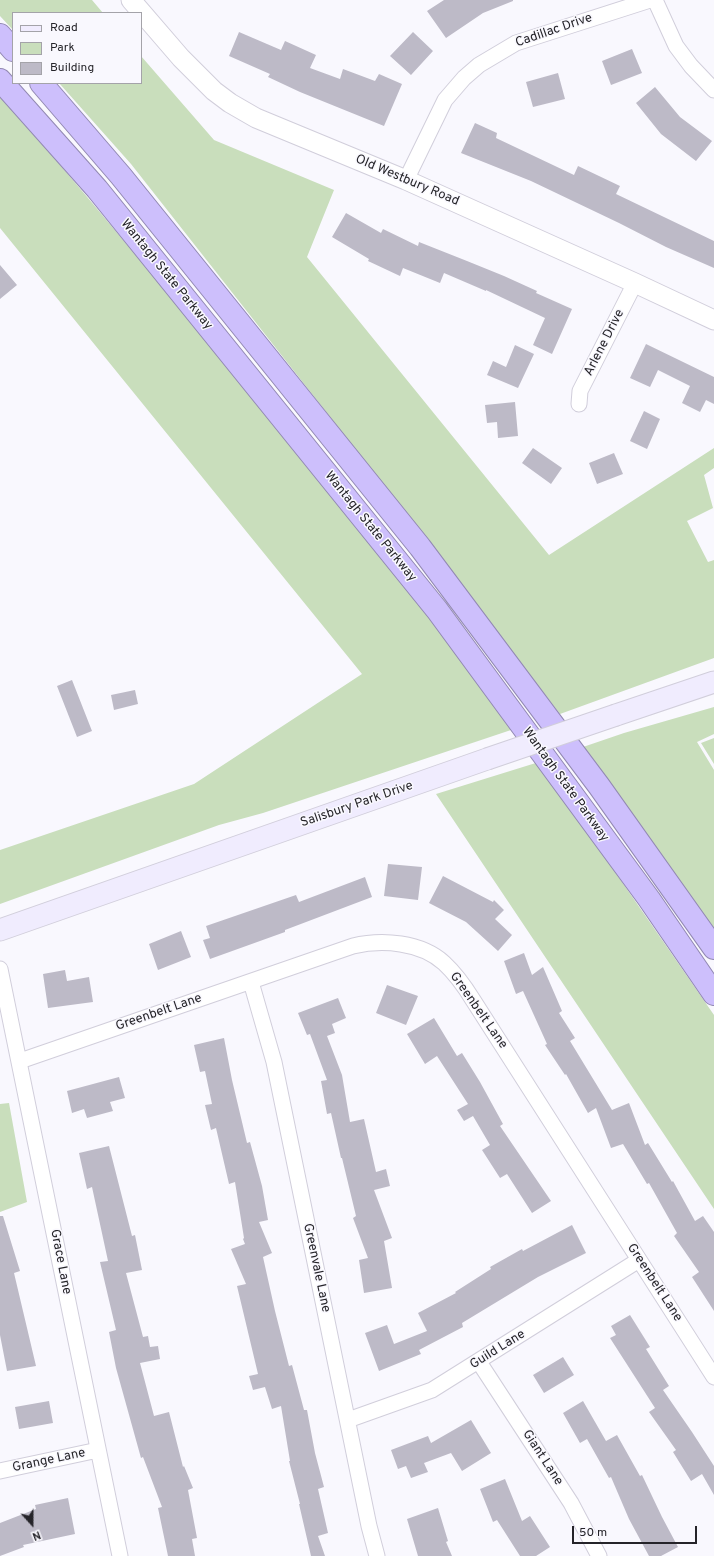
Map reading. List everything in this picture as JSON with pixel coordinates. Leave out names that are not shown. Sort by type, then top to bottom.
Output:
[{"type":"highway","points":[[0,35],[12,49]]},
{"type":"highway","name":"Wantagh State Parkway","points":[[0,80],[97,189],[437,610],[649,899],[714,994]]},
{"type":"highway","name":"Wantagh State Parkway","points":[[42,84],[121,176],[420,547],[599,786],[714,948]]},
{"type":"main road","name":"Salisbury Park Drive","points":[[0,930],[487,759],[714,682]]},
{"type":"street","name":"Old Westbury Road","points":[[130,0],[141,12]]},
{"type":"street","name":"Cadillac Drive","points":[[406,180],[445,100],[464,78],[479,65],[516,43],[650,0]]},
{"type":"street","points":[[656,0],[676,46],[691,66],[714,90]]},
{"type":"street","name":"Old Westbury Road","points":[[142,14],[181,58],[214,91],[230,103],[256,118],[406,180],[714,320]]},
{"type":"street","name":"Arlene Drive","points":[[579,404],[580,391],[635,283]]},
{"type":"street","name":"Greenbelt Lane","points":[[20,1061],[353,946],[370,942],[405,944],[430,954],[443,962],[459,979],[474,1000],[714,1377]]},
{"type":"street","name":"Grace Lane","points":[[0,969],[120,1556]]},
{"type":"street","name":"Greenvale Lane","points":[[251,982],[274,1062],[369,1526],[377,1556]]},
{"type":"street","name":"Guild Lane","points":[[348,1420],[432,1390],[640,1260]]},
{"type":"street","name":"Giant Lane","points":[[479,1362],[571,1503],[600,1556]]},
{"type":"street","name":"Grange Lane","points":[[0,1471],[98,1450]]},
{"type":"green space","points":[[0,0],[92,0],[102,12],[12,12],[12,29],[0,16]]},
{"type":"green space","points":[[142,57],[214,140],[334,190],[307,257],[549,555],[714,448],[714,468],[704,475],[713,508],[687,521],[708,562],[714,560],[714,658],[560,714],[375,474],[131,164],[60,84],[142,84]]},
{"type":"green space","points":[[0,94],[136,255],[270,418],[437,628],[514,729],[263,813],[219,825],[0,904],[0,850],[194,784],[362,674],[0,228]]},
{"type":"green space","points":[[714,707],[714,734],[697,742],[714,770],[714,934],[583,747],[624,733]]},
{"type":"green space","points":[[714,738],[714,764],[701,743]]},
{"type":"green space","points":[[539,762],[714,1015],[714,1209],[436,794]]},
{"type":"green space","points":[[9,1103],[27,1202],[0,1212],[0,1104]]},
{"type":"building","points":[[444,0],[513,1],[483,13],[446,38],[427,11]]},
{"type":"building","points":[[239,32],[281,50],[285,41],[316,55],[310,68],[340,79],[343,69],[375,81],[379,74],[402,84],[384,126],[300,92],[268,77],[270,74],[229,56]]},
{"type":"building","points":[[413,32],[433,51],[411,75],[390,56]]},
{"type":"building","points":[[632,49],[642,73],[611,85],[602,61]]},
{"type":"building","points":[[558,73],[565,99],[533,107],[526,82]]},
{"type":"building","points":[[655,87],[680,117],[712,141],[696,161],[661,134],[636,103]]},
{"type":"building","points":[[475,123],[497,133],[496,138],[574,175],[578,166],[620,186],[616,194],[714,241],[714,268],[666,247],[531,181],[461,153]]},
{"type":"building","points":[[346,213],[381,233],[383,229],[418,246],[419,242],[467,261],[537,291],[536,293],[572,309],[552,354],[533,345],[545,318],[486,290],[444,273],[440,283],[403,268],[400,276],[368,261],[369,259],[332,237]]},
{"type":"building","points":[[0,265],[17,285],[0,299]]},
{"type":"building","points":[[646,344],[714,377],[714,404],[706,400],[700,412],[682,403],[690,386],[658,370],[650,387],[630,378]]},
{"type":"building","points":[[515,345],[534,354],[518,388],[487,375],[493,361],[506,367]]},
{"type":"building","points":[[515,402],[518,436],[498,438],[497,422],[487,423],[485,405]]},
{"type":"building","points":[[644,411],[660,419],[647,449],[630,441]]},
{"type":"building","points":[[533,448],[562,468],[551,484],[522,463]]},
{"type":"building","points":[[614,453],[623,474],[597,484],[589,463]]},
{"type":"building","points":[[72,680],[92,731],[77,737],[57,686]]},
{"type":"building","points":[[135,690],[138,704],[114,710],[111,695]]},
{"type":"building","points":[[388,864],[422,867],[418,900],[384,896]]},
{"type":"building","points":[[443,876],[493,902],[494,900],[504,910],[495,919],[512,935],[498,951],[466,922],[429,903]]},
{"type":"building","points":[[365,877],[372,897],[285,930],[285,932],[210,959],[203,940],[210,938],[206,926],[296,895],[299,902]]},
{"type":"building","points":[[181,931],[191,957],[158,970],[149,944]]},
{"type":"building","points":[[524,953],[532,975],[543,967],[562,1011],[559,1013],[575,1038],[570,1041],[612,1110],[629,1103],[645,1145],[648,1143],[672,1182],[673,1181],[695,1221],[703,1216],[714,1232],[714,1311],[692,1277],[699,1272],[674,1236],[677,1233],[649,1183],[647,1184],[623,1144],[611,1148],[596,1108],[588,1113],[566,1074],[565,1075],[545,1045],[547,1044],[523,991],[516,994],[504,961]]},
{"type":"building","points":[[65,970],[67,981],[89,977],[93,1002],[48,1008],[43,974]]},
{"type":"building","points":[[387,985],[418,996],[406,1025],[376,1013]]},
{"type":"building","points":[[338,998],[346,1018],[332,1024],[335,1033],[327,1036],[342,1075],[350,1122],[364,1119],[376,1172],[386,1169],[390,1186],[374,1190],[392,1238],[384,1241],[392,1288],[364,1293],[359,1260],[368,1258],[353,1218],[356,1216],[331,1113],[327,1114],[321,1081],[327,1080],[310,1034],[307,1035],[298,1013]]},
{"type":"building","points":[[434,1018],[457,1056],[462,1053],[503,1124],[500,1126],[551,1201],[532,1213],[507,1174],[500,1178],[482,1150],[490,1145],[473,1116],[464,1121],[457,1110],[468,1104],[437,1056],[425,1064],[407,1034]]},
{"type":"building","points":[[224,1038],[247,1143],[250,1142],[262,1186],[268,1220],[259,1222],[272,1253],[263,1257],[275,1311],[289,1366],[292,1365],[304,1410],[307,1410],[315,1453],[324,1487],[318,1489],[328,1533],[318,1536],[325,1556],[311,1556],[289,1461],[281,1406],[272,1409],[265,1387],[253,1390],[249,1376],[258,1374],[237,1286],[246,1284],[231,1249],[245,1244],[235,1182],[229,1184],[216,1128],[211,1130],[205,1105],[212,1104],[205,1071],[200,1072],[194,1045]]},
{"type":"building","points":[[119,1077],[125,1098],[110,1102],[113,1111],[87,1118],[84,1109],[72,1113],[67,1091]]},
{"type":"building","points":[[109,1146],[132,1236],[135,1235],[142,1270],[126,1273],[143,1337],[148,1336],[150,1347],[158,1346],[160,1359],[140,1363],[154,1416],[169,1412],[183,1467],[184,1466],[193,1488],[188,1490],[197,1538],[192,1539],[195,1556],[168,1556],[158,1508],[162,1507],[143,1457],[141,1458],[116,1368],[109,1332],[116,1330],[100,1262],[108,1261],[92,1187],[87,1189],[79,1153]]},
{"type":"building","points":[[0,1216],[3,1216],[20,1271],[14,1273],[36,1366],[7,1371],[0,1335]]},
{"type":"building","points":[[572,1225],[586,1253],[538,1277],[462,1323],[463,1327],[419,1350],[421,1354],[379,1371],[365,1333],[387,1325],[394,1344],[427,1331],[418,1313],[456,1293],[455,1292],[491,1269],[490,1267],[522,1249],[523,1251]]},
{"type":"building","points":[[630,1315],[650,1347],[646,1349],[669,1386],[663,1390],[714,1466],[714,1495],[702,1474],[691,1481],[673,1452],[676,1450],[649,1412],[655,1408],[610,1338],[616,1335],[611,1326]]},
{"type":"building","points":[[563,1357],[574,1375],[544,1393],[533,1375]]},
{"type":"building","points":[[49,1401],[53,1423],[19,1429],[15,1407]]},
{"type":"building","points":[[583,1401],[606,1441],[617,1435],[640,1476],[642,1475],[678,1547],[661,1556],[649,1556],[629,1519],[611,1477],[609,1478],[587,1439],[580,1443],[563,1413]]},
{"type":"building","points":[[471,1420],[491,1453],[462,1471],[451,1453],[424,1463],[428,1472],[411,1478],[406,1466],[398,1469],[391,1450],[428,1436],[431,1443]]},
{"type":"building","points":[[505,1479],[522,1521],[530,1516],[550,1547],[536,1556],[520,1556],[497,1520],[493,1522],[480,1489]]},
{"type":"building","points":[[68,1498],[75,1534],[23,1545],[24,1547],[0,1556],[0,1523],[36,1509],[35,1505]]},
{"type":"building","points":[[438,1508],[448,1541],[446,1542],[452,1556],[418,1556],[407,1519]]}]
